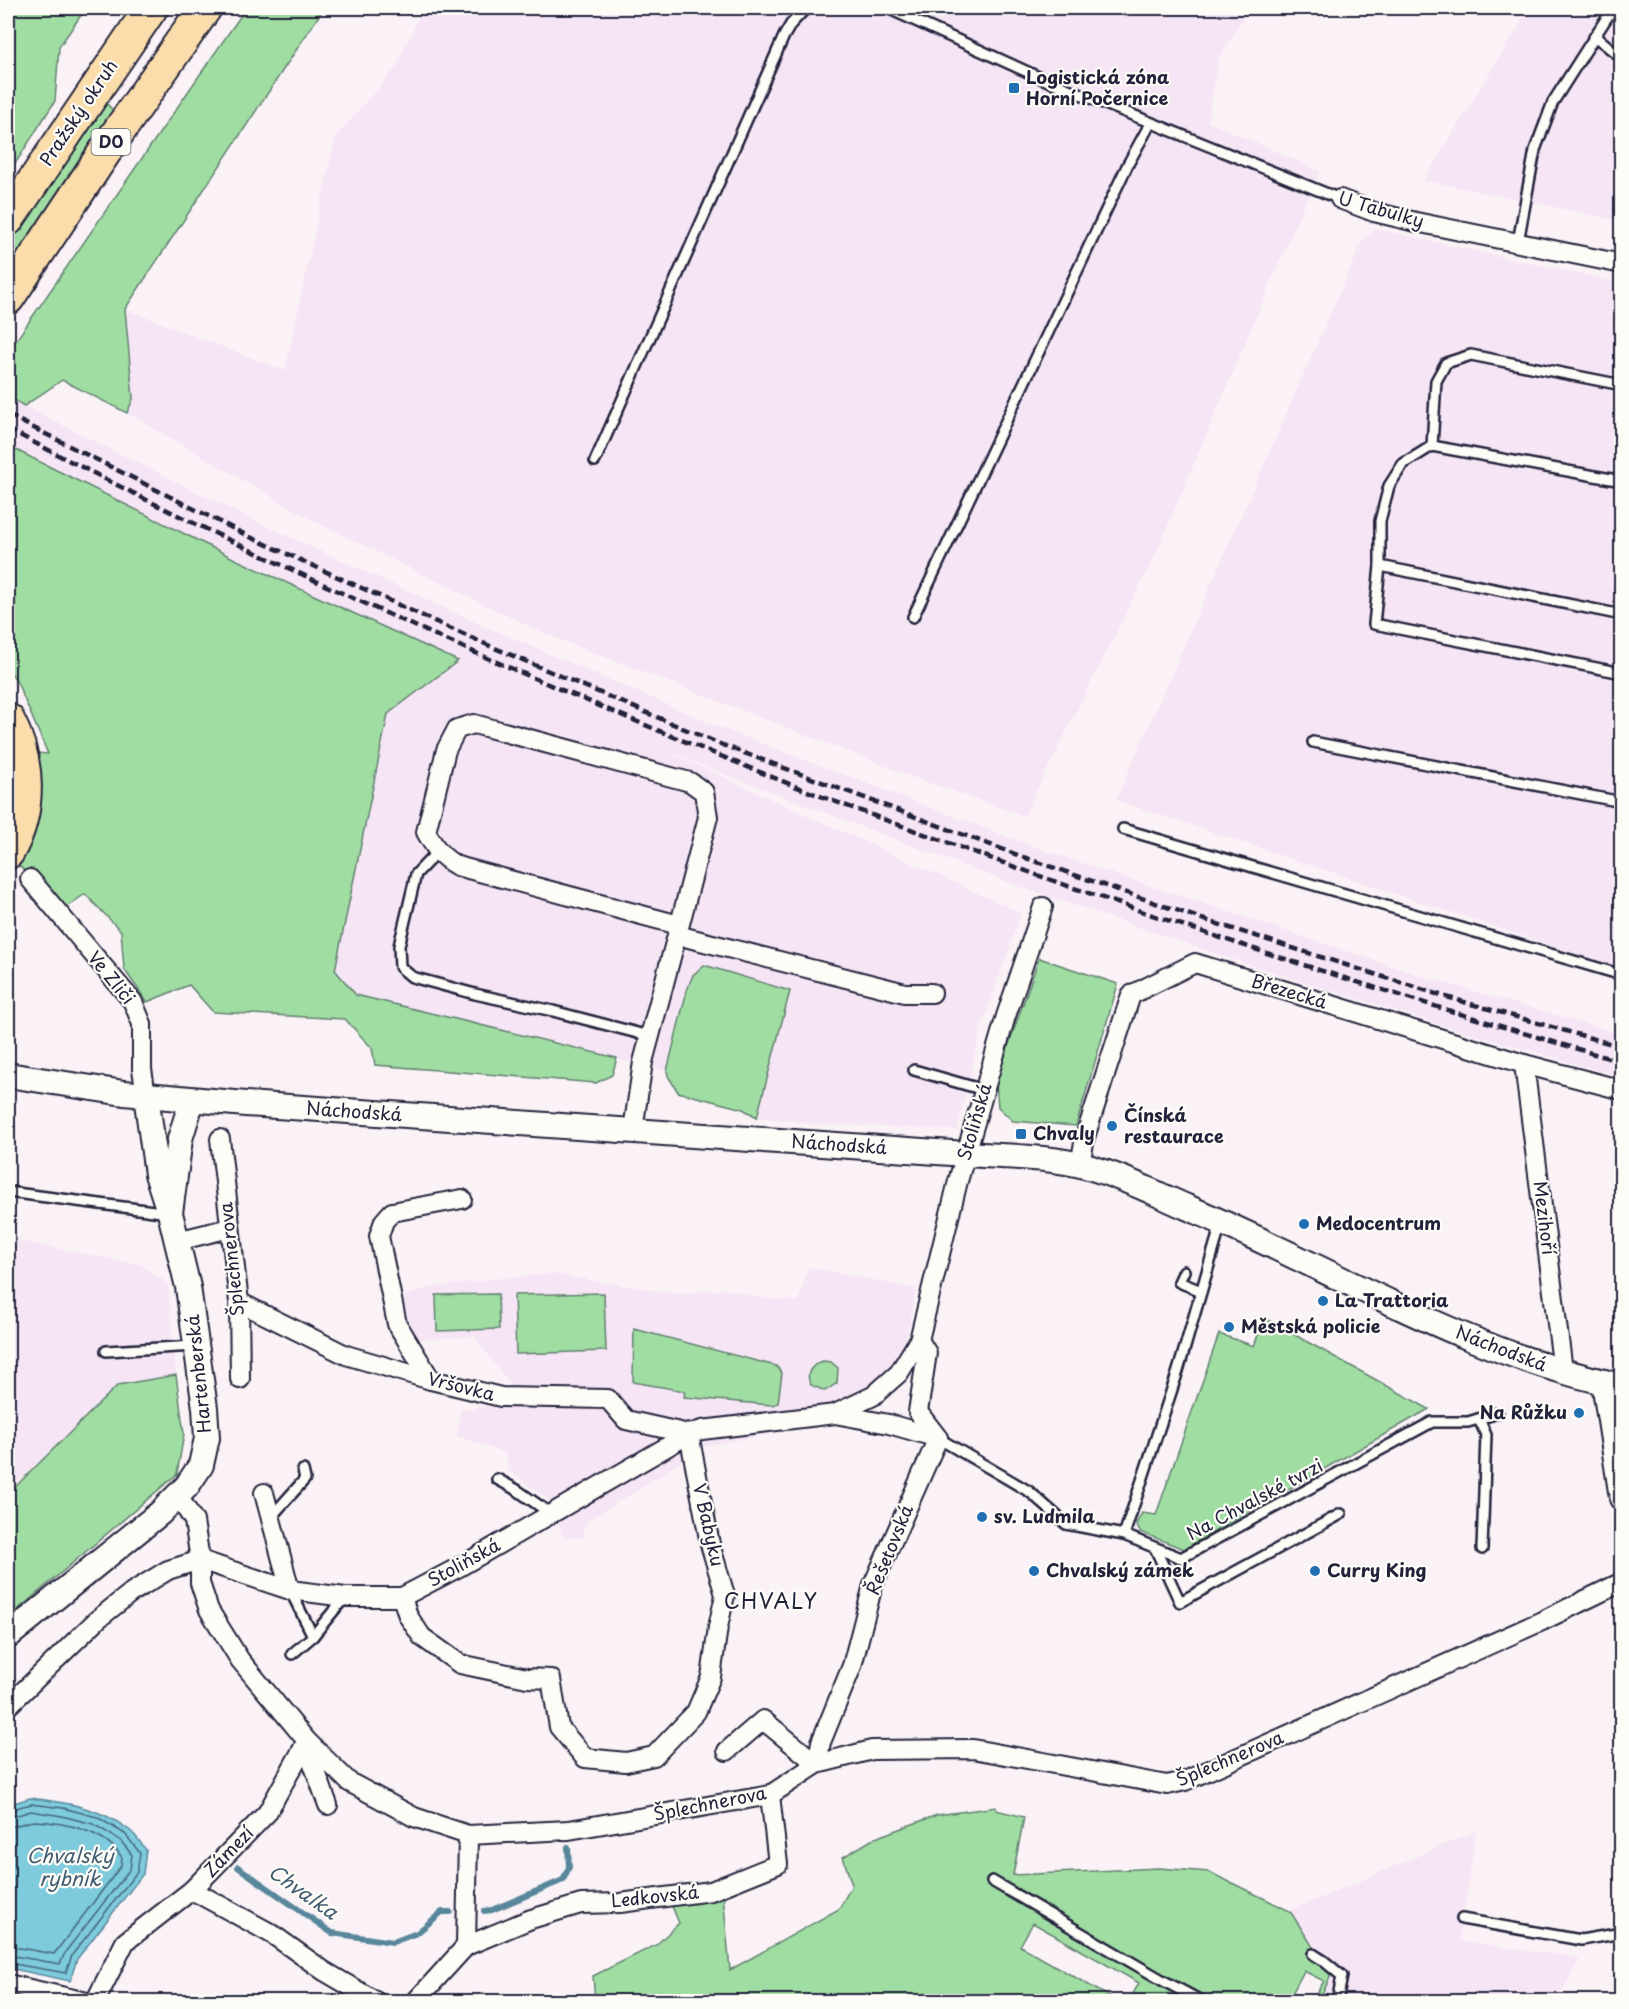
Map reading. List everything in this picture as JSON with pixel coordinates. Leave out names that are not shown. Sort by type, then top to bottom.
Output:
[{"type":"highway","name":"Pražský okruh","points":[[8,219],[151,8]]},
{"type":"highway","name":"D0","points":[[8,298],[112,141],[205,8]]},
{"type":"highway","points":[[8,720],[23,760],[25,794],[21,822],[8,852]]},
{"type":"main road","name":"Náchodská","points":[[9,1076],[192,1100],[966,1154],[1080,1165],[1117,1177],[1221,1221],[1442,1326],[1509,1354],[1613,1384]]},
{"type":"main road","points":[[146,1095],[157,1174],[170,1213]]},
{"type":"main road","name":"Hartenberská","points":[[8,1636],[177,1496],[195,1475],[205,1452],[206,1423],[197,1346],[188,1287],[170,1213],[180,1139],[192,1100]]},
{"type":"main road","points":[[1613,1384],[1622,1498]]},
{"type":"street","name":"U Tabulky","points":[[1340,200],[1374,212],[1416,222],[1622,264]]},
{"type":"street","points":[[633,1130],[649,1036],[678,930],[708,817],[704,792],[690,782],[474,724],[458,729],[446,750],[426,831],[437,852],[457,866],[678,930],[905,993],[932,993]]},
{"type":"street","name":"Ve Zliči","points":[[30,879],[136,1008],[142,1024],[142,1069],[146,1095]]},
{"type":"street","name":"Stoliňská","points":[[200,1560],[290,1590],[345,1597],[402,1597],[689,1434],[835,1414],[873,1396],[899,1373],[919,1340],[984,1090],[1043,907]]},
{"type":"street","name":"Březecká","points":[[1080,1165],[1086,1137],[1131,995],[1195,963],[1524,1064],[1622,1090]]},
{"type":"street","name":"Mezihoří","points":[[1524,1064],[1563,1371]]},
{"type":"street","name":"Šplechnerova","points":[[220,1139],[239,1302],[240,1379]]},
{"type":"street","points":[[430,1380],[397,1324],[379,1236],[384,1221],[392,1212],[462,1199]]},
{"type":"street","points":[[177,1241],[230,1228]]},
{"type":"street","name":"Vršovka","points":[[239,1302],[346,1355],[430,1380],[501,1397],[608,1399],[626,1420],[689,1434]]},
{"type":"street","name":"Stoliňská","points":[[919,1340],[927,1353],[918,1412],[938,1438]]},
{"type":"street","points":[[835,1414],[889,1424],[938,1438]]},
{"type":"street","name":"V Babyku","points":[[402,1597],[408,1616],[422,1637],[460,1664],[527,1678],[551,1679],[559,1727],[585,1758],[626,1762],[654,1756],[696,1712],[711,1677],[725,1595],[710,1544],[689,1434]]},
{"type":"street","name":"Řešetovská","points":[[817,1764],[821,1742],[852,1666],[873,1585],[938,1438]]},
{"type":"street","points":[[264,1493],[290,1590]]},
{"type":"street","name":"Šplechnerova","points":[[177,1496],[194,1521],[200,1560],[200,1583],[209,1610],[240,1660],[307,1741],[350,1782],[414,1817],[468,1835],[569,1830],[770,1794],[817,1764],[872,1750],[973,1749],[1167,1785],[1185,1781],[1542,1622],[1622,1582]]},
{"type":"street","points":[[8,1706],[98,1619],[132,1592],[168,1570],[200,1560]]},
{"type":"street","points":[[727,1751],[763,1720],[817,1764]]},
{"type":"street","points":[[307,1741],[328,1805]]},
{"type":"street","name":"Zámezí","points":[[95,2001],[125,1942],[192,1890],[267,1813],[307,1741]]},
{"type":"street","name":"Ledkovská","points":[[415,2001],[466,1946],[531,1919],[580,1904],[620,1903],[711,1891],[778,1864],[770,1794]]},
{"type":"street","points":[[466,1946],[468,1835]]},
{"type":"street","points":[[192,1890],[272,1934],[324,1971],[377,2001]]},
{"type":"street","points":[[9,1984],[87,2001]]},
{"type":"lane","points":[[595,461],[784,36],[791,24],[806,8]]},
{"type":"lane","name":"U Tabulky","points":[[887,8],[1041,78],[1340,200]]},
{"type":"lane","points":[[1518,242],[1535,150],[1553,102],[1613,8]]},
{"type":"lane","points":[[1595,36],[1622,58]]},
{"type":"lane","points":[[913,617],[1128,164],[1150,124]]},
{"type":"lane","points":[[1432,446],[1436,381],[1446,363],[1471,355],[1622,385]]},
{"type":"lane","points":[[1622,481],[1432,446],[1403,464],[1389,486],[1380,521],[1380,566],[1374,624],[1622,673]]},
{"type":"lane","points":[[1380,566],[1622,615]]},
{"type":"lane","points":[[1313,742],[1622,802]]},
{"type":"lane","points":[[1123,829],[1622,975]]},
{"type":"lane","points":[[437,852],[416,874],[399,946],[400,967],[412,978],[649,1036]]},
{"type":"lane","points":[[914,1070],[984,1090]]},
{"type":"lane","points":[[8,1192],[170,1213]]},
{"type":"lane","points":[[1124,1535],[1178,1371],[1221,1221]]},
{"type":"lane","points":[[1184,1271],[1179,1282],[1201,1291]]},
{"type":"lane","points":[[106,1351],[197,1346]]},
{"type":"lane","name":"Na Chvalské tvrzi","points":[[938,1438],[1030,1492],[1066,1524],[1124,1535],[1181,1558],[1432,1422],[1468,1422],[1498,1413]]},
{"type":"lane","points":[[1479,1419],[1486,1435],[1482,1549]]},
{"type":"lane","points":[[271,1517],[305,1479],[303,1470]]},
{"type":"lane","points":[[497,1479],[518,1490],[551,1514]]},
{"type":"lane","points":[[1155,1548],[1180,1602],[1341,1514]]},
{"type":"lane","points":[[290,1590],[313,1636]]},
{"type":"lane","points":[[292,1654],[313,1636],[345,1597]]},
{"type":"lane","points":[[992,1881],[1203,2001]]},
{"type":"lane","points":[[1462,1919],[1581,1940],[1622,1933]]},
{"type":"lane","points":[[1313,1954],[1342,1976],[1337,2001]]},
{"type":"shaded area","points":[[423,8],[1248,8],[1218,61],[1208,122],[1320,171],[1157,551],[1024,816],[924,781],[541,632],[314,521],[127,413],[133,399],[125,309],[285,371],[335,138],[395,69]]},
{"type":"shaded area","points":[[1530,8],[1621,8],[1621,221],[1424,180]]},
{"type":"shaded area","points":[[1375,229],[1621,283],[1621,969],[1116,800],[1362,242]]},
{"type":"shaded area","points":[[8,398],[255,521],[475,622],[726,730],[1029,845],[1108,872],[1421,976],[1621,1034],[1621,1077],[1432,1022],[1234,960],[1015,885],[711,769],[644,741],[1021,913],[981,1029],[957,1130],[819,1124],[757,1117],[790,991],[687,990],[667,1071],[356,995],[335,969],[388,714],[457,661],[237,560],[8,446]]},
{"type":"shaded area","points":[[8,1239],[141,1265],[168,1284],[176,1375],[118,1385],[8,1491]]},
{"type":"shaded area","points":[[808,1267],[916,1289],[901,1353],[891,1371],[856,1399],[821,1409],[811,1426],[704,1446],[591,1518],[583,1530],[583,1538],[563,1537],[552,1502],[508,1470],[506,1453],[457,1436],[461,1409],[476,1411],[476,1407],[510,1405],[510,1384],[474,1336],[411,1340],[401,1323],[405,1296],[429,1288],[552,1274],[677,1294],[726,1289],[765,1299],[799,1301]]},
{"type":"shaded area","points":[[1476,1831],[1459,1941],[1580,1958],[1557,2001],[1319,2001],[1331,1975],[1290,1911]]},
{"type":"green space","points":[[8,8],[86,8],[59,47],[55,101],[8,175]]},
{"type":"green space","points":[[246,8],[324,8],[125,309],[133,399],[127,413],[62,380],[24,406],[8,396],[8,352]]},
{"type":"green space","points":[[103,103],[115,112],[8,271],[8,240]]},
{"type":"green space","points":[[8,446],[237,560],[458,661],[388,714],[335,970],[356,995],[617,1058],[612,1075],[596,1083],[375,1065],[372,1048],[345,1019],[213,1012],[189,985],[147,1002],[124,969],[121,931],[85,894],[65,908],[18,865],[31,838],[38,810],[40,783],[37,753],[48,754],[17,682],[8,668]]},
{"type":"green space","points":[[1039,958],[1118,984],[1076,1126],[1013,1121],[998,1107],[996,1081]]},
{"type":"green space","points":[[704,965],[790,991],[757,1117],[743,1109],[678,1092],[668,1076],[667,1071],[687,990],[693,975]]},
{"type":"green space","points":[[604,1293],[606,1351],[516,1354],[514,1295]]},
{"type":"green space","points":[[498,1294],[499,1329],[437,1331],[436,1295]]},
{"type":"green space","points":[[1264,1318],[1429,1409],[1184,1549],[1140,1532],[1136,1524],[1142,1513],[1156,1515],[1219,1334],[1254,1346]]},
{"type":"green space","points":[[634,1329],[776,1366],[782,1373],[778,1403],[772,1405],[684,1397],[685,1391],[633,1382]]},
{"type":"green space","points":[[823,1361],[831,1362],[838,1368],[837,1383],[825,1391],[811,1385],[808,1377],[810,1370]]},
{"type":"green space","points":[[176,1375],[184,1434],[177,1474],[8,1618],[8,1494],[118,1385]]},
{"type":"green space","points":[[996,1807],[996,1810],[1024,1817],[1013,1875],[1159,1868],[1209,1872],[1290,1911],[1331,1975],[1319,2001],[1312,2001],[1324,1981],[1304,1971],[1288,2001],[1129,2001],[1139,1983],[1033,1923],[1020,1946],[1117,2001],[595,2001],[593,1976],[656,1945],[679,1923],[671,1904],[723,1894],[730,1970],[839,1909],[852,1885],[843,1857],[875,1838],[937,1815]]},
{"type":"green space","points":[[8,1994],[46,2001],[8,2001]]},
{"type":"water","name":"Chvalský rybník","points":[[30,1798],[68,1804],[105,1815],[131,1831],[146,1850],[143,1874],[77,1959],[70,1981],[8,1968],[8,1805]]},
{"type":"waterway","name":"Chvalka","points":[[484,1911],[492,1910],[563,1880],[569,1867],[568,1847]]},
{"type":"waterway","name":"Chvalka","points":[[238,1867],[332,1933],[393,1942],[417,1933],[442,1912],[450,1912]]},
{"type":"railway","points":[[8,415],[248,536],[469,637],[720,744],[1023,857],[1199,918],[1443,996],[1622,1047]]},
{"type":"railway","points":[[8,429],[183,518],[311,579],[590,702],[802,789],[1116,903],[1200,931],[1622,1062]]},
{"type":"place","name":"Logistická zóna Horní Počernice","points":[[1014,88]]},
{"type":"place","name":"Čínská restaurace","points":[[1112,1126]]},
{"type":"place","name":"Chvaly","points":[[1021,1134]]},
{"type":"place","name":"Medocentrum","points":[[1304,1224]]},
{"type":"place","name":"La Trattoria","points":[[1323,1301]]},
{"type":"place","name":"Městská policie","points":[[1229,1327]]},
{"type":"place","name":"Na Růžku","points":[[1579,1413]]},
{"type":"place","name":"sv. Ludmila","points":[[982,1517]]},
{"type":"place","name":"Chvalský zámek","points":[[1034,1571]]},
{"type":"place","name":"Curry King","points":[[1315,1571]]},
{"type":"district","name":"CHVALY","points":[[771,1602]]}]
